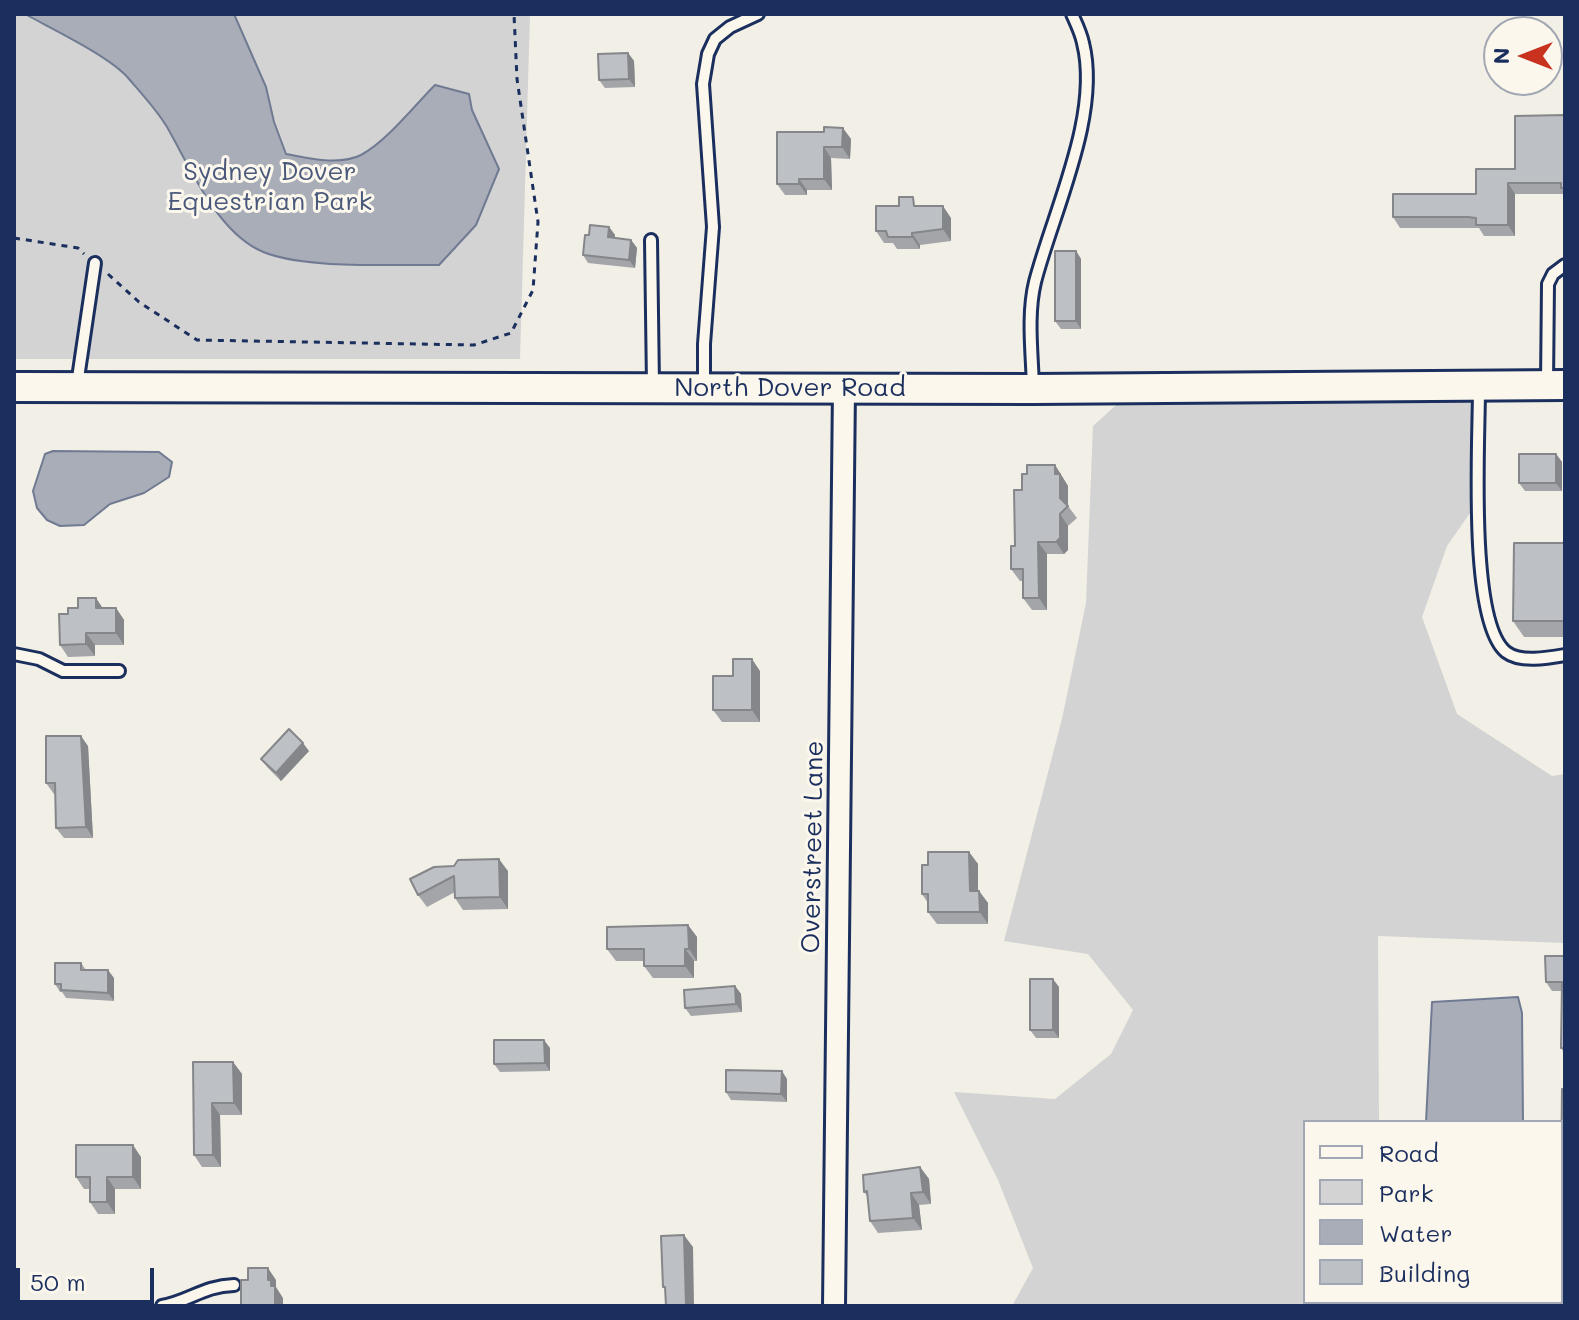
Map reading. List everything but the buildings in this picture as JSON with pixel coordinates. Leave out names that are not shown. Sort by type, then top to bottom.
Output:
[{"type":"street","name":"North Dover Road","points":[[14,387],[1033,389],[1556,385]]},
{"type":"street","name":"Overstreet Lane","points":[[834,1306],[844,388]]},
{"type":"lane","points":[[704,388],[704,344],[713,227],[703,84],[705,69],[715,39],[730,27],[758,14]]},
{"type":"lane","points":[[1033,389],[1031,318],[1034,284],[1072,167],[1085,92],[1087,65],[1083,41],[1072,14]]},
{"type":"lane","points":[[651,240],[653,388]]},
{"type":"lane","points":[[77,387],[95,263]]},
{"type":"lane","points":[[1556,385],[1548,284],[1553,274],[1565,265]]},
{"type":"lane","points":[[1479,386],[1480,577],[1494,637],[1508,654],[1541,660],[1565,655]]},
{"type":"lane","points":[[14,654],[39,659],[63,671],[119,671]]},
{"type":"lane","points":[[162,1306],[179,1303],[215,1286],[234,1285]]},
{"type":"path","points":[[14,238],[78,248],[139,302],[197,340],[474,345],[511,333],[533,290],[538,222],[517,79],[514,14]]},
{"type":"green space","name":"Sydney Dover Equestrian Park","points":[[14,14],[530,14],[520,359],[14,359]]},
{"type":"green space","points":[[1471,395],[1474,420],[1472,510],[1447,546],[1422,617],[1457,714],[1552,776],[1565,774],[1565,943],[1378,936],[1379,1120],[1303,1120],[1303,1304],[1379,1306],[1012,1306],[1033,1268],[998,1180],[954,1092],[1055,1099],[1111,1054],[1133,1010],[1088,954],[1004,941],[1062,719],[1086,603],[1093,426],[1125,397]]},
{"type":"water","points":[[25,14],[234,14],[266,87],[286,154],[333,161],[361,155],[390,132],[435,85],[469,94],[472,110],[499,169],[476,225],[439,265],[319,263],[274,256],[257,249],[228,226],[205,195],[163,121],[120,71],[80,44]]},
{"type":"water","points":[[53,451],[159,452],[172,462],[169,477],[144,493],[110,504],[84,525],[60,526],[47,520],[37,508],[33,491],[45,454]]},
{"type":"water","points":[[1518,997],[1522,1013],[1523,1120],[1426,1120],[1432,1002]]}]
